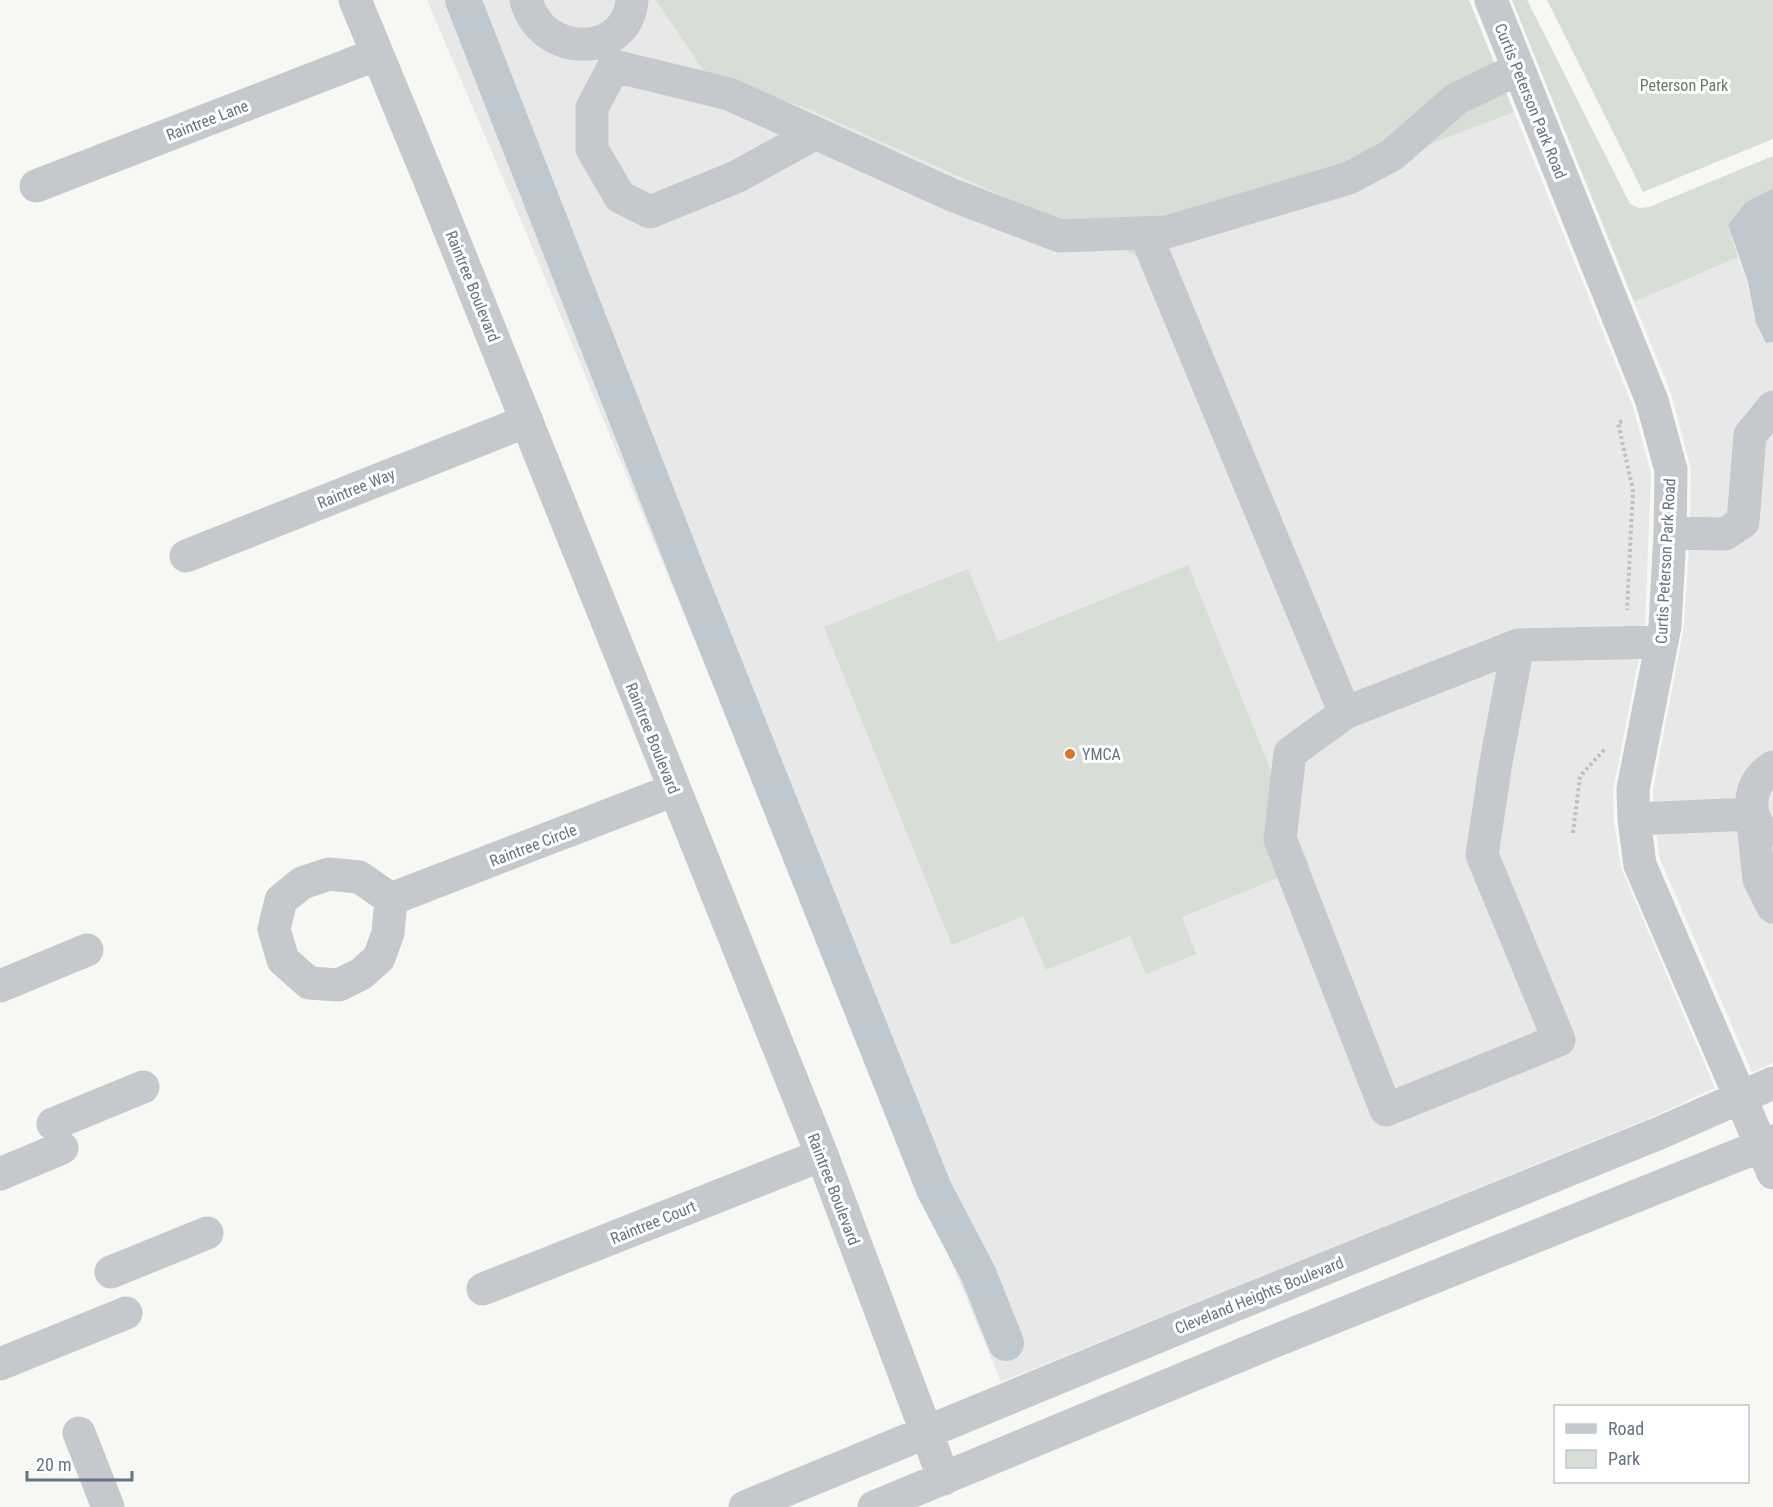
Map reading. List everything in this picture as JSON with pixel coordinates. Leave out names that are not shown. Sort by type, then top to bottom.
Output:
[{"type":"street","name":"Raintree Boulevard","points":[[355,0],[822,1155],[944,1479]]},
{"type":"street","points":[[526,0],[538,25],[555,39],[578,45],[596,43],[729,94],[952,195],[1060,236],[1167,232],[1349,178],[1392,155],[1456,99],[1518,69]]},
{"type":"street","points":[[632,0],[631,8],[622,25],[592,108],[592,149],[620,197],[650,212],[736,177],[816,133]]},
{"type":"street","name":"Curtis Peterson Park Road","points":[[1491,0],[1652,400],[1671,470],[1665,627],[1633,789],[1634,819],[1641,865],[1740,1096],[1769,1153]]},
{"type":"street","name":"Raintree Lane","points":[[36,186],[377,54]]},
{"type":"street","points":[[1145,233],[1345,713]]},
{"type":"street","points":[[1670,534],[1725,534],[1743,522],[1750,435],[1773,407]]},
{"type":"street","name":"Raintree Way","points":[[186,556],[527,421]]},
{"type":"street","points":[[1518,645],[1496,762],[1482,855],[1559,1040],[1386,1110],[1280,839],[1290,753],[1345,713],[1518,645],[1662,642]]},
{"type":"street","points":[[1773,767],[1755,785],[1751,799],[1759,879],[1773,907]]},
{"type":"street","name":"Raintree Circle","points":[[392,900],[674,790]]},
{"type":"street","points":[[1634,819],[1752,814]]},
{"type":"street","points":[[1752,814],[1766,837],[1773,841]]},
{"type":"street","points":[[0,986],[87,951]]},
{"type":"street","name":"Cleveland Heights Boulevard","points":[[745,1507],[1662,1132],[1773,1083]]},
{"type":"street","points":[[0,1174],[57,1136],[143,1087]]},
{"type":"street","points":[[874,1507],[1270,1343],[1769,1153]]},
{"type":"street","name":"Raintree Court","points":[[483,1289],[822,1155]]},
{"type":"street","points":[[111,1272],[207,1233]]},
{"type":"street","points":[[0,1364],[126,1313]]},
{"type":"street","points":[[79,1433],[108,1507]]},
{"type":"shaded area","points":[[427,0],[655,0],[704,71],[810,110],[1139,257],[1514,112],[1633,407],[1651,474],[1645,626],[1613,791],[1614,823],[1621,868],[1715,1088],[1655,1116],[1001,1382],[528,237]]},
{"type":"shaded area","points":[[1773,188],[1773,342],[1766,343],[1756,323],[1748,282],[1728,225],[1745,203]]},
{"type":"shaded area","points":[[1738,257],[1748,282],[1756,323],[1766,343],[1773,342],[1773,1063],[1752,1072],[1660,859],[1653,789],[1684,626],[1690,533],[1691,469],[1671,393],[1634,302]]},
{"type":"green space","points":[[655,0],[1469,0],[1514,112],[1139,257],[810,110],[704,71]]},
{"type":"green space","points":[[1512,0],[1527,0],[1630,204],[1639,208],[1649,207],[1773,156],[1773,188],[1745,203],[1728,225],[1738,257],[1634,302]]},
{"type":"green space","name":"Peterson Park","points":[[1547,0],[1773,0],[1773,139],[1643,192]]},
{"type":"green space","name":"YMCA","points":[[1188,565],[1309,865],[1182,917],[1196,954],[1146,974],[1130,936],[1046,970],[1023,916],[952,945],[824,627],[968,569],[998,642]]},
{"type":"waterway","points":[[463,0],[690,579],[934,1189],[978,1273],[1006,1343]]},
{"type":"place","name":"YMCA","points":[[1070,754]]}]
